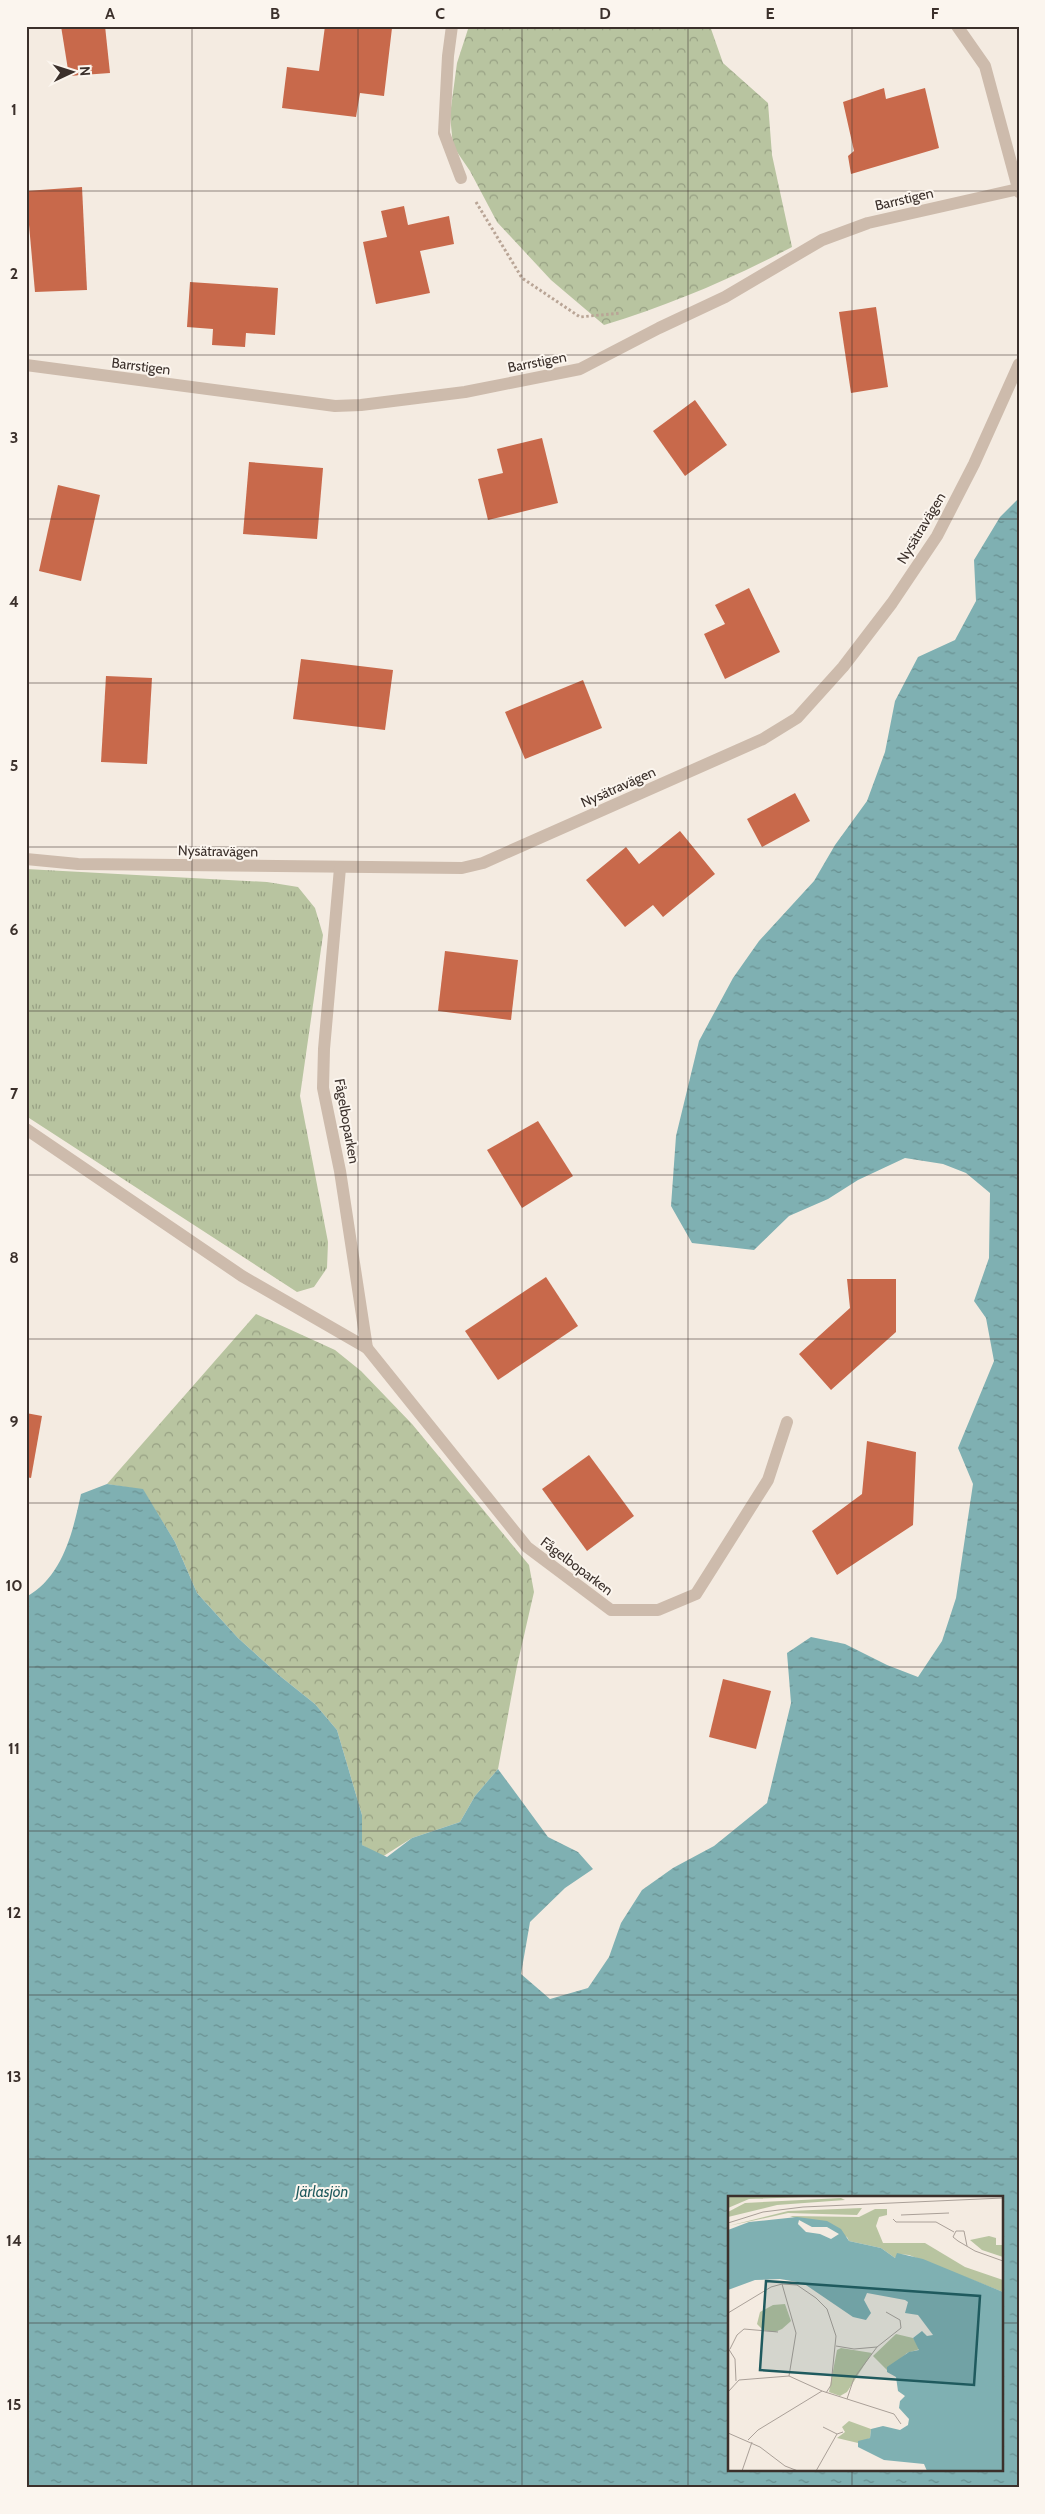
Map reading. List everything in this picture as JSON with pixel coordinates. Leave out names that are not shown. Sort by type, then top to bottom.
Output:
[{"type":"street","points":[[452,26],[447,64],[444,133],[461,178]]},
{"type":"street","points":[[957,26],[985,66],[1019,192]]},
{"type":"street","name":"Barrstigen","points":[[26,365],[335,406],[361,405],[465,392],[580,369],[659,328],[725,297],[822,240],[868,223],[1018,188]]},
{"type":"street","name":"Nysätravägen","points":[[26,859],[78,864],[462,868],[483,863],[764,739],[796,718],[854,653],[892,603],[937,536],[974,464],[1019,364]]},
{"type":"street","name":"Fågelboparken","points":[[340,868],[324,1049],[324,1088],[340,1170],[368,1348]]},
{"type":"street","name":"Fågelboparken","points":[[26,1129],[242,1276],[368,1348],[527,1547],[611,1610],[658,1610],[696,1594],[768,1480],[787,1422]]},
{"type":"path","points":[[461,178],[522,278],[580,317],[620,313],[629,310]]},
{"type":"green space","points":[[469,26],[710,26],[723,63],[768,103],[772,155],[792,247],[700,290],[653,309],[604,325],[551,280],[497,222],[470,171],[453,146],[450,115],[457,63]]},
{"type":"green space","points":[[26,869],[267,882],[298,887],[315,908],[323,935],[300,1096],[328,1242],[327,1268],[314,1287],[297,1292],[26,1116]]},
{"type":"green space","points":[[256,1314],[335,1350],[361,1371],[412,1424],[529,1565],[534,1592],[517,1666],[498,1769],[475,1796],[460,1822],[412,1838],[382,1857],[362,1845],[362,1815],[337,1730],[315,1704],[280,1676],[238,1638],[197,1593],[175,1542],[143,1490],[107,1484]]},
{"type":"water","name":"Järlasjön","points":[[1019,498],[1019,2488],[26,2488],[26,1597],[49,1578],[58,1565],[70,1538],[81,1494],[107,1484],[143,1489],[175,1542],[197,1593],[238,1638],[280,1676],[315,1704],[337,1730],[362,1815],[362,1845],[387,1857],[412,1838],[460,1822],[475,1796],[498,1769],[548,1837],[578,1852],[593,1869],[565,1888],[530,1922],[521,1974],[550,1999],[588,1988],[609,1957],[621,1923],[642,1890],[673,1868],[714,1846],[767,1803],[791,1703],[787,1653],[811,1637],[845,1644],[887,1665],[918,1677],[942,1641],[956,1598],[973,1484],[958,1448],[994,1361],[986,1318],[974,1301],[989,1258],[990,1193],[966,1173],[943,1164],[905,1158],[858,1180],[828,1199],[789,1216],[754,1250],[692,1243],[671,1206],[676,1136],[699,1041],[733,978],[759,941],[814,881],[835,845],[867,801],[885,752],[895,701],[918,657],[955,640],[976,601],[974,560],[1000,517]]},
{"type":"building","points":[[61,26],[105,26],[110,73],[69,76]]},
{"type":"building","points":[[325,26],[392,28],[384,96],[360,93],[356,117],[282,108],[287,67],[319,71]]},
{"type":"building","points":[[884,88],[886,99],[925,88],[939,148],[851,174],[848,156],[854,151],[843,102]]},
{"type":"building","points":[[82,187],[87,290],[35,292],[26,191]]},
{"type":"building","points":[[404,206],[408,225],[449,216],[454,244],[420,251],[430,293],[376,304],[363,242],[387,237],[381,211]]},
{"type":"building","points":[[190,282],[278,288],[275,335],[246,333],[245,347],[212,345],[213,329],[187,327]]},
{"type":"building","points":[[876,307],[888,387],[851,393],[839,312]]},
{"type":"building","points":[[695,400],[727,445],[685,476],[653,431]]},
{"type":"building","points":[[542,438],[558,503],[488,520],[478,479],[503,473],[497,449]]},
{"type":"building","points":[[249,462],[323,468],[317,539],[243,534]]},
{"type":"building","points":[[58,485],[100,495],[81,581],[39,571]]},
{"type":"building","points":[[749,588],[780,652],[725,679],[704,634],[725,624],[715,605]]},
{"type":"building","points":[[301,659],[393,670],[385,730],[293,719]]},
{"type":"building","points":[[106,676],[152,678],[147,764],[101,762]]},
{"type":"building","points":[[583,680],[602,728],[525,759],[505,712]]},
{"type":"building","points":[[795,793],[810,821],[762,847],[747,819]]},
{"type":"building","points":[[680,831],[715,874],[663,917],[653,905],[625,927],[586,880],[626,847],[639,864]]},
{"type":"building","points":[[445,951],[518,960],[511,1020],[438,1011]]},
{"type":"building","points":[[538,1121],[573,1176],[522,1208],[487,1150]]},
{"type":"building","points":[[546,1277],[578,1326],[498,1380],[465,1331]]},
{"type":"building","points":[[847,1279],[896,1279],[896,1332],[831,1390],[799,1354],[850,1308]]},
{"type":"building","points":[[26,1413],[42,1416],[31,1478],[26,1477]]},
{"type":"building","points":[[867,1441],[916,1452],[913,1525],[837,1575],[812,1531],[862,1494]]},
{"type":"building","points":[[589,1455],[634,1516],[587,1551],[542,1489]]},
{"type":"building","points":[[723,1679],[771,1691],[756,1749],[709,1737]]}]
